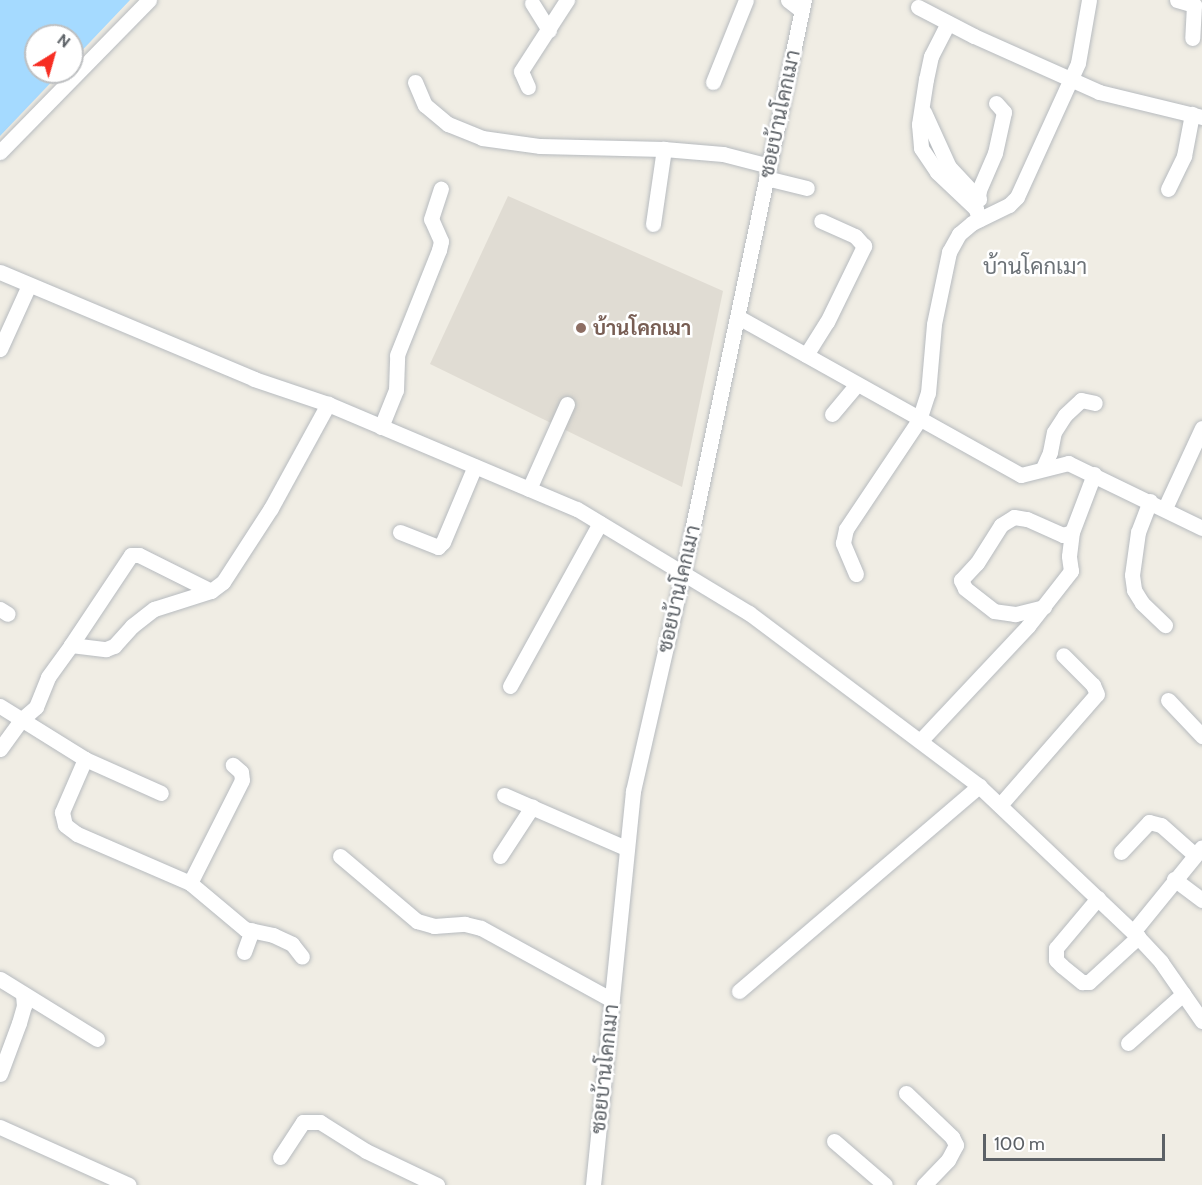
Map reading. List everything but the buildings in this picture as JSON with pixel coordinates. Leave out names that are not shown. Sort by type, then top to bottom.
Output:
[{"type":"street","points":[[0,152],[149,0]]},
{"type":"street","points":[[528,87],[520,71],[567,0]]},
{"type":"street","points":[[713,82],[746,0]]},
{"type":"street","points":[[788,0],[802,5]]},
{"type":"street","points":[[856,574],[843,543],[846,529],[919,420],[928,393],[934,324],[948,252],[959,234],[984,217],[1009,205],[1017,197],[1068,80],[1078,63],[1089,0]]},
{"type":"street","points":[[1177,0],[1194,5],[1192,38]]},
{"type":"street","points":[[532,3],[549,30]]},
{"type":"street","name":"ซอยบ้านโคกเมา","points":[[593,1185],[633,791],[683,573],[802,5]]},
{"type":"street","points":[[918,7],[1068,80],[1099,92],[1197,116],[1184,156],[1168,189]]},
{"type":"street","points":[[948,23],[931,56],[922,106],[921,148],[937,172],[984,217]]},
{"type":"street","points":[[415,82],[425,105],[448,124],[482,138],[540,146],[664,148],[723,154],[807,188]]},
{"type":"street","points":[[984,217],[978,198],[979,189],[994,153],[1004,112],[996,103]]},
{"type":"street","points":[[922,106],[926,122],[949,166],[978,198]]},
{"type":"street","points":[[653,224],[664,148]]},
{"type":"street","points":[[381,427],[396,390],[397,355],[439,250],[441,241],[431,219],[441,189]]},
{"type":"street","points":[[806,355],[827,322],[864,246],[855,236],[821,221]]},
{"type":"street","points":[[0,272],[254,379],[328,404],[577,510],[748,613],[979,786],[1136,934],[1161,962],[1202,1021]]},
{"type":"street","points":[[0,349],[29,285]]},
{"type":"street","points":[[738,317],[1021,475],[1068,463],[1165,508],[1202,528]]},
{"type":"street","points":[[832,414],[857,384]]},
{"type":"street","points":[[1043,468],[1050,452],[1054,432],[1065,415],[1081,400],[1095,403]]},
{"type":"street","points":[[71,645],[106,649],[114,646],[132,626],[154,609],[211,591],[230,573],[243,554],[328,404]]},
{"type":"street","points":[[529,489],[567,404]]},
{"type":"street","points":[[1165,508],[1202,428]]},
{"type":"street","points":[[400,532],[438,547],[443,542],[475,466]]},
{"type":"street","points":[[920,741],[1001,657],[1071,571],[1069,556],[1072,532],[1094,474]]},
{"type":"street","points":[[1150,501],[1138,532],[1132,575],[1134,590],[1142,603],[1165,625]]},
{"type":"street","points":[[1044,607],[1015,614],[994,611],[965,588],[961,580],[977,563],[1001,525],[1014,517],[1027,519],[1063,534],[1072,532]]},
{"type":"street","points":[[510,686],[600,524]]},
{"type":"street","points":[[0,749],[21,720],[36,707],[48,677],[132,555],[139,555],[211,591]]},
{"type":"street","points":[[1000,805],[1097,694],[1093,686],[1063,655]]},
{"type":"street","points":[[1168,700],[1202,736]]},
{"type":"street","points":[[0,706],[85,759],[161,793]]},
{"type":"street","points":[[85,759],[62,812],[65,825],[77,834],[190,883],[245,929],[273,935],[292,944],[302,957]]},
{"type":"street","points":[[190,883],[242,780],[241,772],[233,765]]},
{"type":"street","points":[[739,991],[979,786]]},
{"type":"street","points":[[504,795],[626,848]]},
{"type":"street","points":[[500,856],[532,807]]},
{"type":"street","points":[[1098,898],[1056,948],[1056,960],[1082,982],[1089,982],[1136,934],[1174,879],[1198,851],[1161,825],[1149,822],[1121,852]]},
{"type":"street","points":[[340,856],[417,921],[434,926],[465,924],[482,928],[612,1000]]},
{"type":"street","points":[[1174,879],[1202,900]]},
{"type":"street","points":[[244,952],[252,930]]},
{"type":"street","points":[[0,979],[97,1039]]},
{"type":"street","points":[[1128,1043],[1183,994]]},
{"type":"street","points":[[0,1074],[24,1006],[23,995]]},
{"type":"street","points":[[906,1093],[952,1137],[956,1146],[948,1160],[924,1185]]},
{"type":"street","points":[[280,1157],[303,1122],[320,1122],[370,1153],[437,1185]]},
{"type":"street","points":[[0,1126],[129,1185]]},
{"type":"street","points":[[834,1141],[885,1185]]},
{"type":"shaded area","name":"บ้านโคกเมา","points":[[508,196],[723,291],[682,487],[430,364]]},
{"type":"water","points":[[0,0],[130,0],[84,48],[84,24],[24,24],[24,84],[50,84],[0,136]]},
{"type":"place","name":"บ้านโคกเมา","points":[[581,328]]},
{"type":"district","name":"บ้านโคกเมา","points":[[1035,267]]}]
